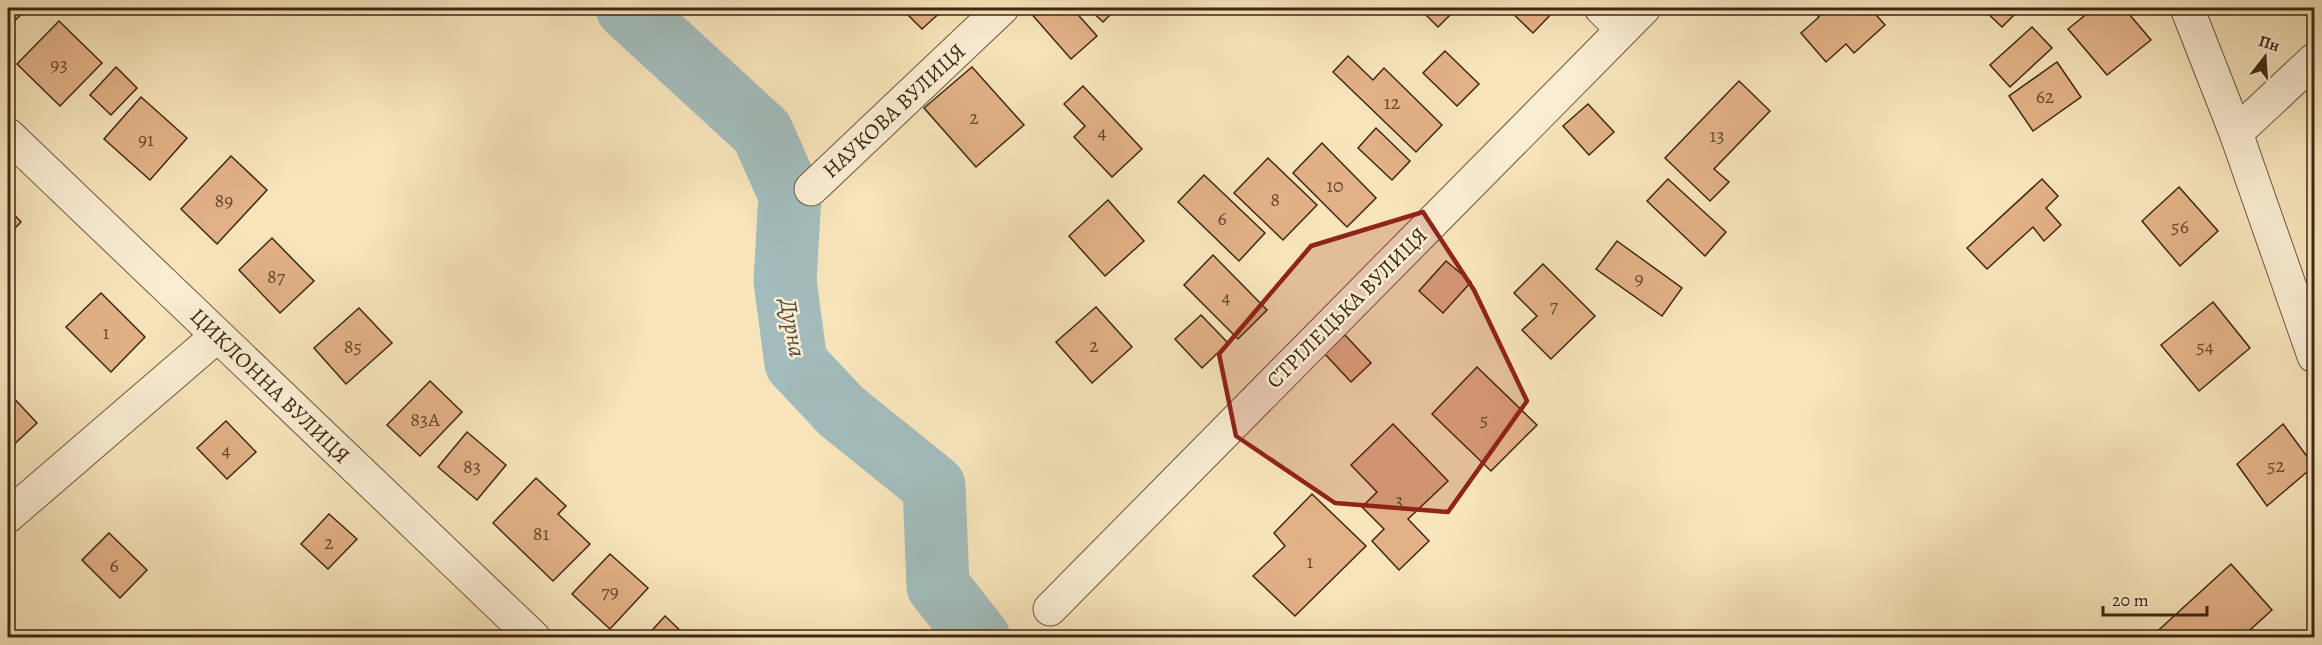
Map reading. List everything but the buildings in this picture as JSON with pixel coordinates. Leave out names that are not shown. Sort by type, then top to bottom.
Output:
[{"type":"street","name":"НАУКОВА ВУЛИЦЯ","points":[[811,189],[1002,8]]},
{"type":"street","points":[[2187,8],[2235,133],[2314,356]]},
{"type":"street","name":"СТРІЛЕЦЬКА ВУЛИЦЯ","points":[[1050,609],[1622,14]]},
{"type":"street","points":[[2235,133],[2314,60]]},
{"type":"street","name":"ЦИКЛОННА ВУЛИЦЯ","points":[[8,135],[534,638]]},
{"type":"street","points":[[8,516],[218,336]]},
{"type":"highlighted area","points":[[1423,212],[1474,290],[1527,401],[1448,512],[1335,503],[1236,436],[1219,354],[1311,246]]},
{"type":"waterway","name":"Дурна","points":[[627,8],[762,132],[790,195],[785,281],[796,363],[841,411],[934,486],[938,586],[979,638]]}]
